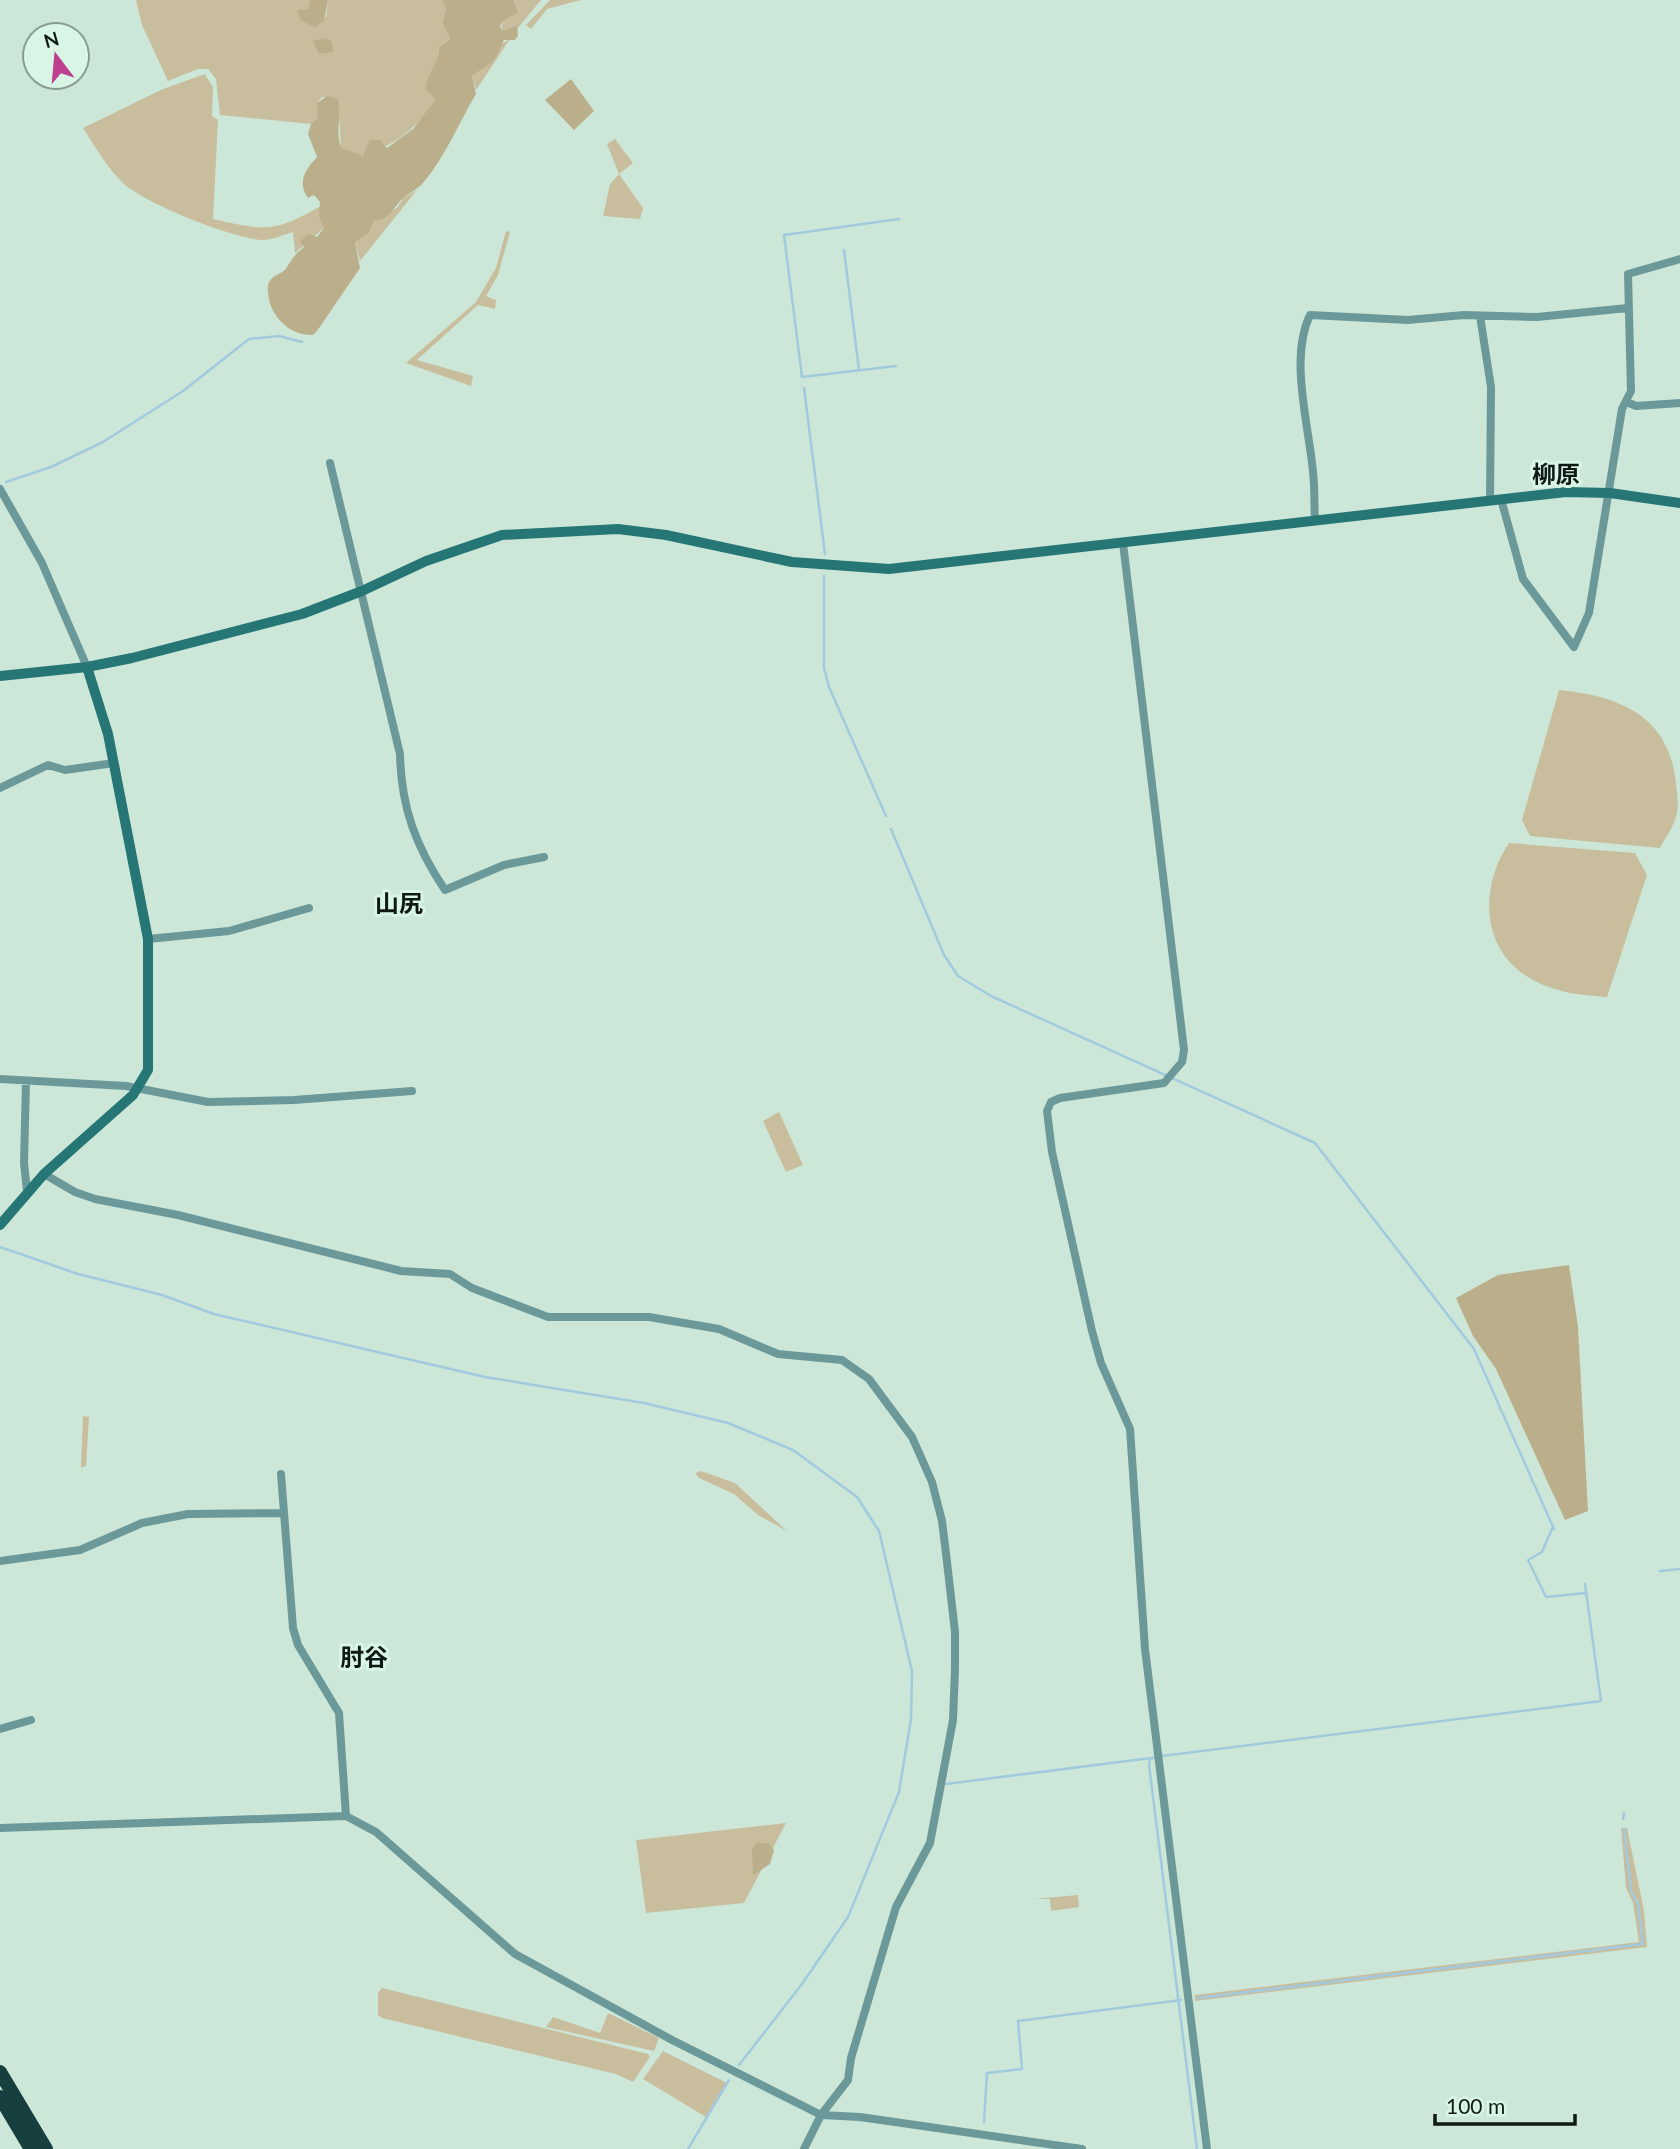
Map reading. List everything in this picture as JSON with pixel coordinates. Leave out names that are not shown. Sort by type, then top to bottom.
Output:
[{"type":"highway","points":[[0,2072],[46,2149]]},
{"type":"highway","points":[[0,2097],[31,2149]]},
{"type":"street","points":[[1480,316],[1491,387],[1495,500],[1523,579],[1574,647],[1589,613],[1622,409],[1631,391],[1628,274],[1680,259]]},
{"type":"street","points":[[1315,521],[1314,478],[1301,367],[1302,341],[1310,316],[1408,320],[1480,316],[1537,317],[1628,308]]},
{"type":"street","points":[[1627,402],[1636,406],[1680,403]]},
{"type":"street","points":[[330,463],[400,754],[401,786],[409,821],[425,860],[445,890],[504,865],[544,857]]},
{"type":"street","points":[[0,489],[42,563],[87,667],[100,705],[148,939],[149,1063],[139,1089],[44,1174],[0,1225]]},
{"type":"street","points":[[0,676],[87,667],[132,658],[302,614],[362,591],[468,544],[502,536],[575,529],[618,529],[666,535],[792,562],[863,569],[929,566],[1566,492],[1610,493],[1680,503]]},
{"type":"street","points":[[1123,542],[1184,1050],[1182,1062],[1164,1083],[1060,1098],[1051,1102],[1047,1111],[1054,1159],[1092,1331],[1101,1363],[1130,1429],[1144,1638],[1208,2149]]},
{"type":"street","points":[[0,788],[48,765],[65,770],[114,763]]},
{"type":"street","points":[[148,939],[229,931],[309,908]]},
{"type":"street","points":[[0,1079],[139,1089],[208,1101],[294,1100],[412,1091]]},
{"type":"street","points":[[26,1082],[23,1163],[27,1191]]},
{"type":"street","points":[[44,1174],[75,1192],[96,1199],[178,1215],[401,1271],[450,1274],[472,1288],[548,1317],[649,1317],[719,1329],[792,1357],[832,1357],[861,1370],[882,1393],[924,1459],[941,1518],[955,1632],[953,1720],[930,1843],[896,1908],[859,2028],[848,2080],[821,2115],[804,2149]]},
{"type":"street","points":[[281,1474],[293,1628],[298,1645],[335,1703],[341,1723],[346,1816]]},
{"type":"street","points":[[0,1561],[80,1550],[142,1523],[188,1514],[282,1513]]},
{"type":"street","points":[[0,1729],[31,1720]]},
{"type":"street","points":[[0,1828],[346,1816],[376,1832],[515,1954],[672,2040],[821,2115],[860,2117],[1082,2149]]},
{"type":"shaded area","points":[[136,0],[310,0],[311,6],[301,21],[308,23],[326,17],[328,0],[442,0],[446,8],[442,23],[450,39],[439,47],[426,91],[437,99],[407,133],[363,156],[341,147],[338,99],[322,97],[318,102],[318,117],[311,124],[220,115],[216,79],[208,69],[198,69],[168,81],[142,25]]},
{"type":"shaded area","points":[[310,0],[328,0],[324,21],[315,27],[301,21],[297,10],[308,9]]},
{"type":"shaded area","points":[[442,0],[514,0],[518,13],[503,21],[500,26],[502,31],[517,26],[518,36],[515,40],[504,40],[494,61],[472,76],[476,94],[431,173],[387,216],[374,220],[369,233],[355,242],[360,268],[317,331],[313,335],[295,331],[280,321],[275,313],[268,296],[268,286],[271,279],[285,270],[304,247],[300,241],[309,234],[317,237],[324,228],[319,216],[320,202],[314,195],[308,198],[303,186],[304,175],[317,157],[308,134],[311,124],[318,117],[317,103],[327,96],[338,99],[341,147],[363,156],[370,140],[380,140],[387,148],[413,129],[436,99],[426,91],[426,85],[439,47],[450,39],[442,23],[446,8]]},
{"type":"shaded area","points":[[514,0],[541,0],[517,29],[501,31],[503,21],[518,13]]},
{"type":"shaded area","points":[[550,0],[581,0],[547,9],[531,29],[526,25]]},
{"type":"shaded area","points":[[326,38],[332,42],[333,52],[319,54],[313,41]]},
{"type":"shaded area","points":[[510,39],[476,90],[472,76],[494,61],[500,45]]},
{"type":"shaded area","points":[[205,74],[213,87],[212,116],[218,120],[213,219],[245,226],[269,227],[291,221],[321,206],[324,228],[295,253],[293,232],[266,240],[248,238],[190,219],[135,192],[112,171],[83,128],[163,89]]},
{"type":"shaded area","points":[[571,79],[594,111],[574,130],[545,100]]},
{"type":"shaded area","points":[[615,139],[633,163],[619,174],[607,144]]},
{"type":"shaded area","points":[[619,174],[643,208],[640,219],[603,216],[610,184]]},
{"type":"shaded area","points":[[417,190],[360,261],[355,242],[374,219],[397,208],[404,197]]},
{"type":"shaded area","points":[[506,231],[510,232],[498,275],[486,296],[496,300],[495,309],[478,305],[417,360],[473,376],[471,386],[406,363],[476,302],[496,268]]},
{"type":"shaded area","points":[[1559,690],[1598,696],[1616,702],[1647,721],[1659,734],[1668,750],[1674,770],[1678,803],[1674,822],[1660,848],[1530,836],[1522,820]]},
{"type":"shaded area","points":[[1509,843],[1635,853],[1647,875],[1607,997],[1551,988],[1516,968],[1503,953],[1494,936],[1489,898],[1499,860]]},
{"type":"shaded area","points":[[779,1112],[803,1165],[786,1172],[763,1121]]},
{"type":"shaded area","points":[[1569,1265],[1578,1327],[1588,1511],[1565,1520],[1496,1369],[1473,1336],[1456,1298],[1498,1275]]},
{"type":"shaded area","points":[[83,1416],[89,1417],[86,1466],[81,1468]]},
{"type":"shaded area","points":[[701,1471],[735,1483],[787,1531],[758,1515],[734,1494],[699,1478],[695,1473]]},
{"type":"shaded area","points":[[786,1823],[744,1903],[646,1913],[636,1840]]},
{"type":"shaded area","points":[[1621,1828],[1627,1828],[1644,1911],[1647,1947],[1195,2001],[1195,1995],[1639,1942],[1633,1903],[1626,1888]]},
{"type":"shaded area","points":[[757,1842],[769,1844],[774,1850],[770,1864],[753,1875],[752,1850]]},
{"type":"shaded area","points":[[1078,1895],[1079,1907],[1051,1911],[1050,1899],[1034,1899]]},
{"type":"shaded area","points":[[382,1988],[648,2054],[650,2057],[633,2082],[616,2074],[382,2018],[378,2015],[378,1993]]},
{"type":"shaded area","points":[[608,2013],[659,2038],[654,2051],[546,2027],[553,2017],[600,2033]]},
{"type":"shaded area","points":[[663,2051],[727,2083],[706,2117],[643,2079]]},
{"type":"waterway","points":[[896,366],[802,377],[784,235],[899,219]]},
{"type":"waterway","points":[[844,250],[859,370]]},
{"type":"waterway","points":[[6,482],[51,467],[103,442],[183,391],[249,339],[279,336],[302,342]]},
{"type":"waterway","points":[[804,388],[825,554]]},
{"type":"waterway","points":[[824,576],[824,668],[829,687],[886,816]]},
{"type":"waterway","points":[[891,829],[944,955],[958,976],[991,996],[1315,1143],[1474,1349],[1554,1529]]},
{"type":"waterway","points":[[0,1247],[78,1274],[162,1295],[214,1314],[485,1377],[644,1403],[728,1423],[793,1450],[857,1497],[879,1531],[912,1671],[911,1719],[899,1792],[848,1917],[802,1984],[739,2065]]},
{"type":"waterway","points":[[1552,1529],[1542,1552],[1528,1560],[1546,1597],[1586,1593]]},
{"type":"waterway","points":[[1660,1571],[1680,1569]]},
{"type":"waterway","points":[[1162,1756],[1601,1701],[1585,1584]]},
{"type":"waterway","points":[[1155,1757],[1150,1759],[1149,1765],[1197,2149]]},
{"type":"waterway","points":[[946,1784],[1151,1758]]},
{"type":"waterway","points":[[1623,1819],[1624,1813]]},
{"type":"waterway","points":[[1198,1998],[1643,1944],[1638,1904],[1631,1891],[1624,1829]]},
{"type":"waterway","points":[[984,2122],[987,2073],[1022,2069],[1018,2021],[1181,2000]]},
{"type":"waterway","points":[[688,2149],[729,2080]]},
{"type":"district","name":"柳原","points":[[1556,475]]},
{"type":"district","name":"山尻","points":[[399,904]]},
{"type":"district","name":"肘谷","points":[[364,1658]]}]
